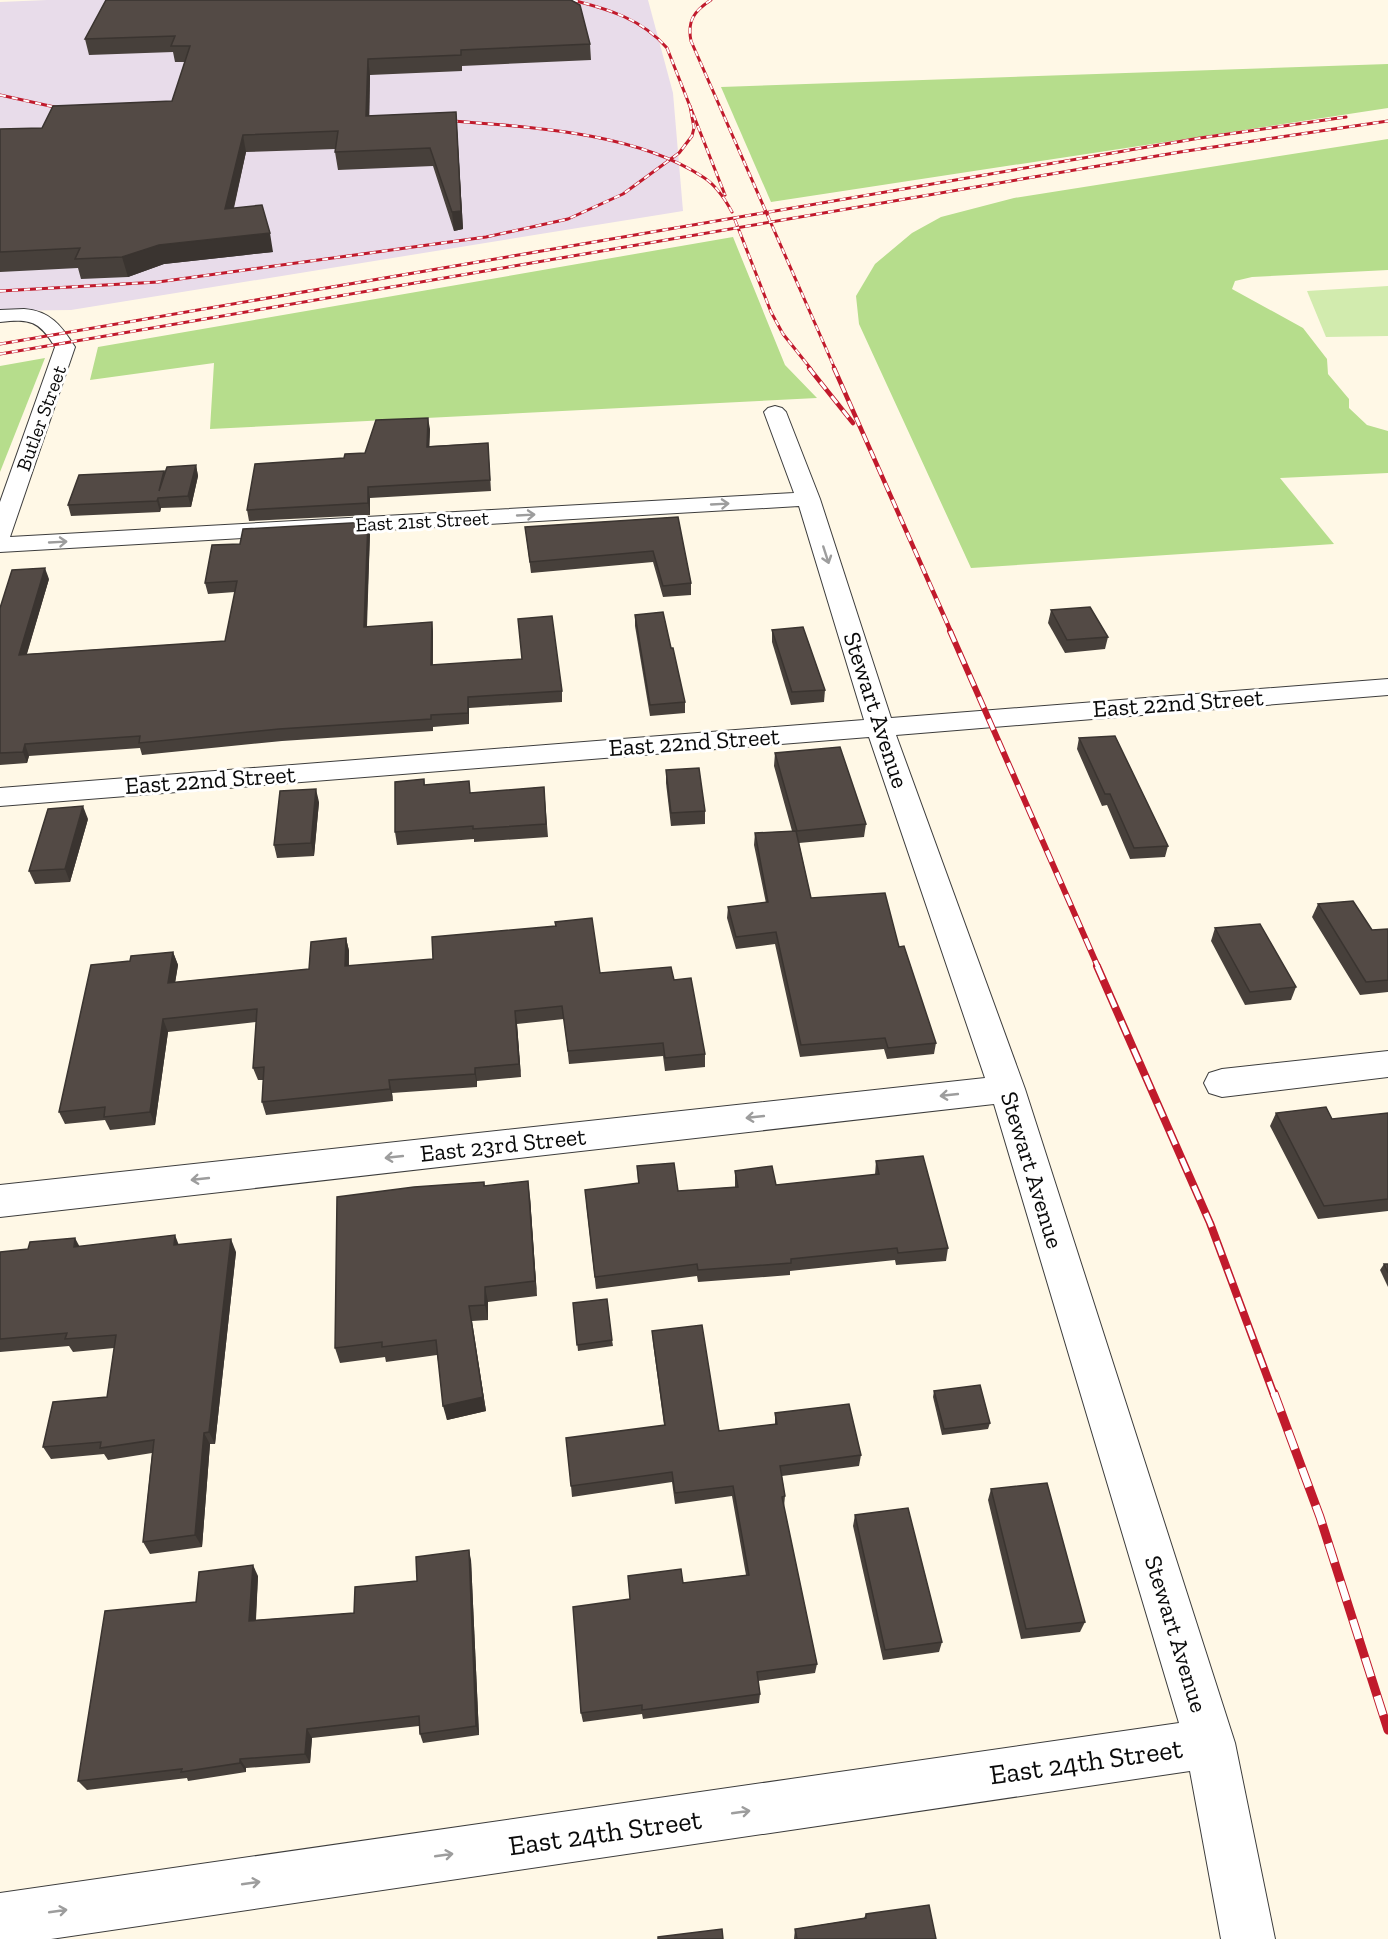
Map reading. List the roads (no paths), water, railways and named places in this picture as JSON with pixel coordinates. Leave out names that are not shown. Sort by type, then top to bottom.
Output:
[{"type":"street","name":"Butler Street","points":[[0,316],[31,316],[52,324],[65,347],[65,354],[0,535]]},
{"type":"street","name":"Stewart Avenue","points":[[775,412],[808,499],[880,728],[1007,1089],[1210,1743],[1248,1939]]},
{"type":"street","name":"East 21st Street","points":[[0,545],[808,499]]},
{"type":"street","name":"East 22nd Street","points":[[0,797],[1388,687]]},
{"type":"street","points":[[1222,1083],[1388,1064]]},
{"type":"street","name":"East 23rd Street","points":[[0,1201],[1007,1089]]},
{"type":"street","name":"East 24th Street","points":[[0,1920],[1210,1743]]},
{"type":"railway","points":[[572,0],[624,16],[657,38],[667,48],[690,107]]},
{"type":"railway","points":[[711,0],[693,17],[690,28],[691,41],[766,212]]},
{"type":"railway","points":[[0,95],[68,110]]},
{"type":"railway","points":[[670,159],[679,153],[692,136],[694,128],[690,107]]},
{"type":"railway","points":[[690,107],[725,195]]},
{"type":"railway","points":[[766,212],[1200,138],[1346,117]]},
{"type":"railway","points":[[440,120],[576,134],[610,140],[670,159]]},
{"type":"railway","points":[[771,222],[1180,152],[1388,121]]},
{"type":"railway","points":[[0,291],[158,282],[486,237],[568,219],[623,194],[670,159]]},
{"type":"railway","points":[[670,159],[708,180],[732,212]]},
{"type":"railway","points":[[0,344],[766,212]]},
{"type":"railway","points":[[766,212],[771,222]]},
{"type":"railway","points":[[735,220],[738,228]]},
{"type":"railway","points":[[738,228],[771,222]]},
{"type":"railway","points":[[771,222],[835,369]]},
{"type":"railway","points":[[0,354],[738,228]]},
{"type":"railway","points":[[738,228],[771,312],[783,334],[811,369]]},
{"type":"railway","points":[[809,368],[853,423]]},
{"type":"railway","points":[[834,368],[951,632]]},
{"type":"railway","points":[[950,631],[1098,967]]},
{"type":"railway","points":[[1097,966],[1210,1223],[1274,1395]]},
{"type":"railway","points":[[1274,1393],[1320,1517],[1388,1730]]}]
